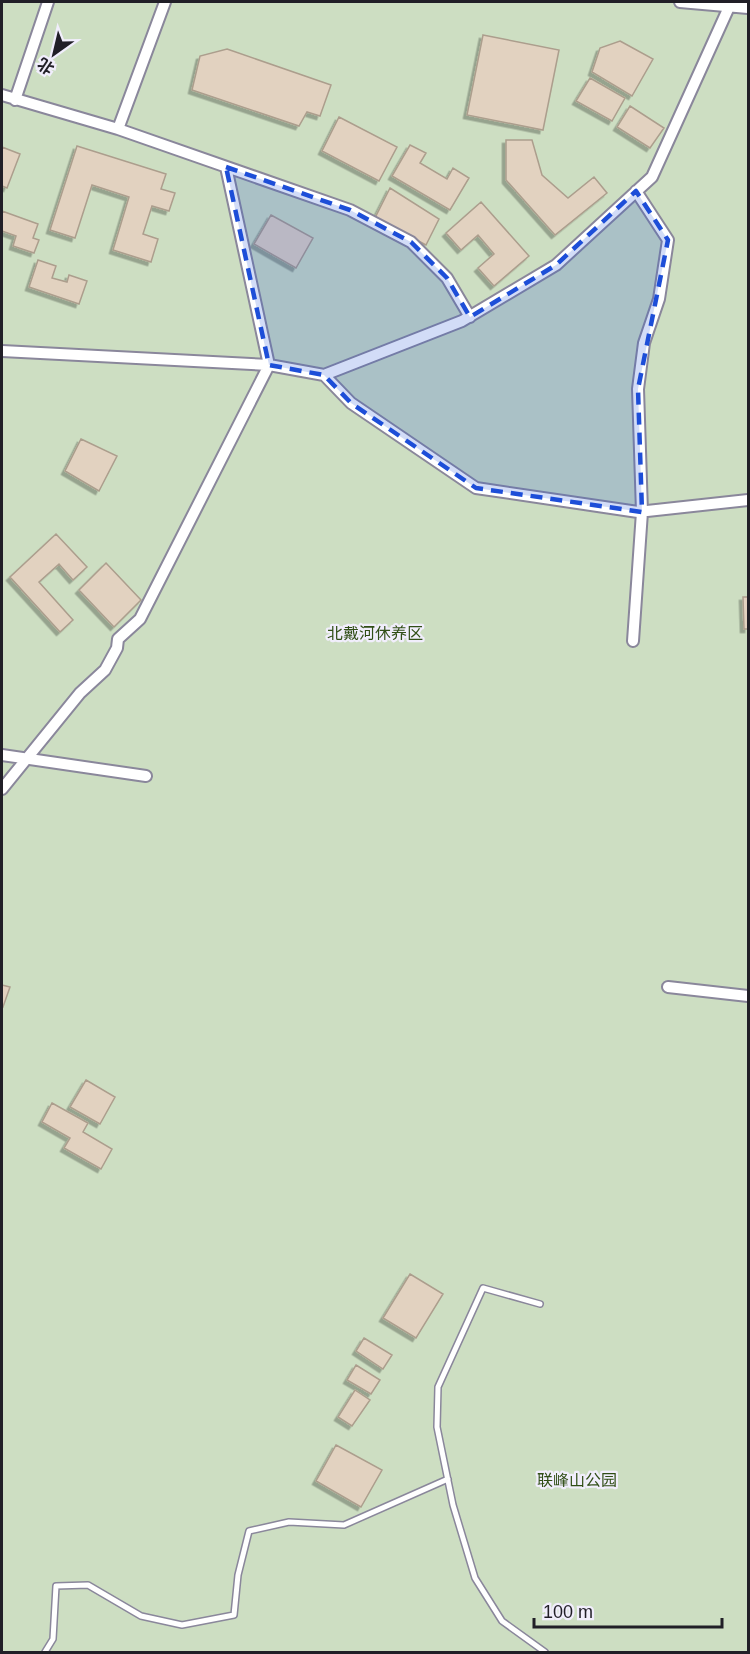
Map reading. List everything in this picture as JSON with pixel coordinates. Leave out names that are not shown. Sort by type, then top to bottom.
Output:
[{"type":"street","points":[[15,100],[48,2]]},
{"type":"street","points":[[118,129],[165,2]]},
{"type":"street","points":[[680,2],[748,8]]},
{"type":"street","points":[[2,351],[269,364],[324,375],[470,317],[556,265],[652,177],[729,7]]},
{"type":"street","points":[[2,95],[118,129],[350,210],[411,242],[447,278],[470,317]]},
{"type":"street","points":[[2,789],[80,693],[105,670],[117,648],[118,639],[140,619],[269,364],[226,167]]},
{"type":"street","points":[[633,641],[642,512],[638,389],[644,343],[659,299],[668,240],[636,191]]},
{"type":"street","points":[[324,375],[351,403],[476,489],[642,512],[748,500]]},
{"type":"street","points":[[2,754],[146,776]]},
{"type":"street","points":[[668,987],[748,996]]},
{"type":"lane","points":[[540,1304],[483,1288],[438,1387],[437,1427],[448,1479],[475,1578],[502,1621],[545,1653]]},
{"type":"lane","points":[[45,1653],[53,1639],[56,1586],[88,1585],[141,1616],[182,1625],[234,1615],[238,1575],[249,1531],[289,1522],[344,1525],[448,1479]]},
{"type":"highlighted area","points":[[226,167],[350,210],[411,242],[447,278],[470,317],[556,265],[636,191],[668,240],[638,389],[642,512],[476,488],[351,403],[324,375],[269,365]]},
{"type":"green space","name":"北戴河休养区","points":[[2,2],[748,2],[748,1652],[2,1652]]},
{"type":"building","points":[[483,35],[559,50],[543,130],[467,115]]},
{"type":"building","points":[[620,41],[653,59],[632,96],[592,72],[600,48]]},
{"type":"building","points":[[227,49],[331,85],[320,116],[307,112],[299,126],[192,90],[200,56]]},
{"type":"building","points":[[590,78],[625,98],[612,121],[576,101]]},
{"type":"building","points":[[630,106],[664,128],[650,148],[617,127]]},
{"type":"building","points":[[339,117],[397,147],[379,181],[322,151]]},
{"type":"building","points":[[506,140],[532,140],[542,175],[568,198],[594,177],[607,193],[555,235],[506,180]]},
{"type":"building","points":[[410,145],[426,153],[420,163],[447,179],[453,168],[469,178],[450,210],[392,176]]},
{"type":"building","points":[[77,146],[166,174],[161,189],[175,193],[169,211],[152,206],[143,234],[158,239],[151,262],[113,250],[129,197],[92,185],[75,238],[50,230]]},
{"type":"building","points":[[2,147],[20,154],[7,188],[2,186]]},
{"type":"building","points":[[390,188],[439,219],[426,245],[375,218]]},
{"type":"building","points":[[481,202],[529,256],[494,286],[478,268],[494,254],[478,235],[461,250],[446,233]]},
{"type":"building","points":[[2,211],[38,224],[33,238],[39,240],[34,253],[13,246],[16,236],[2,231]]},
{"type":"building","points":[[271,215],[313,238],[296,268],[254,244]]},
{"type":"building","points":[[38,260],[56,266],[52,278],[67,282],[69,275],[87,281],[79,304],[29,287]]},
{"type":"building","points":[[81,439],[117,456],[99,491],[65,471]]},
{"type":"building","points":[[56,534],[87,567],[73,580],[59,564],[39,582],[73,620],[60,632],[10,577]]},
{"type":"building","points":[[106,563],[141,600],[114,627],[79,590]]},
{"type":"building","points":[[743,597],[748,597],[748,629],[744,629]]},
{"type":"building","points":[[2,985],[10,987],[3,1007],[2,1006]]},
{"type":"building","points":[[86,1080],[115,1097],[100,1124],[70,1107]]},
{"type":"building","points":[[52,1103],[88,1123],[83,1132],[112,1149],[101,1169],[64,1148],[70,1138],[42,1122]]},
{"type":"building","points":[[410,1274],[443,1294],[416,1338],[383,1318]]},
{"type":"building","points":[[364,1338],[392,1355],[383,1369],[356,1351]]},
{"type":"building","points":[[356,1365],[380,1380],[371,1394],[347,1380]]},
{"type":"building","points":[[355,1390],[370,1400],[352,1426],[338,1417]]},
{"type":"building","points":[[336,1445],[382,1470],[361,1507],[316,1481]]},
{"type":"park label","name":"联峰山公园","points":[[577,1480]]}]
